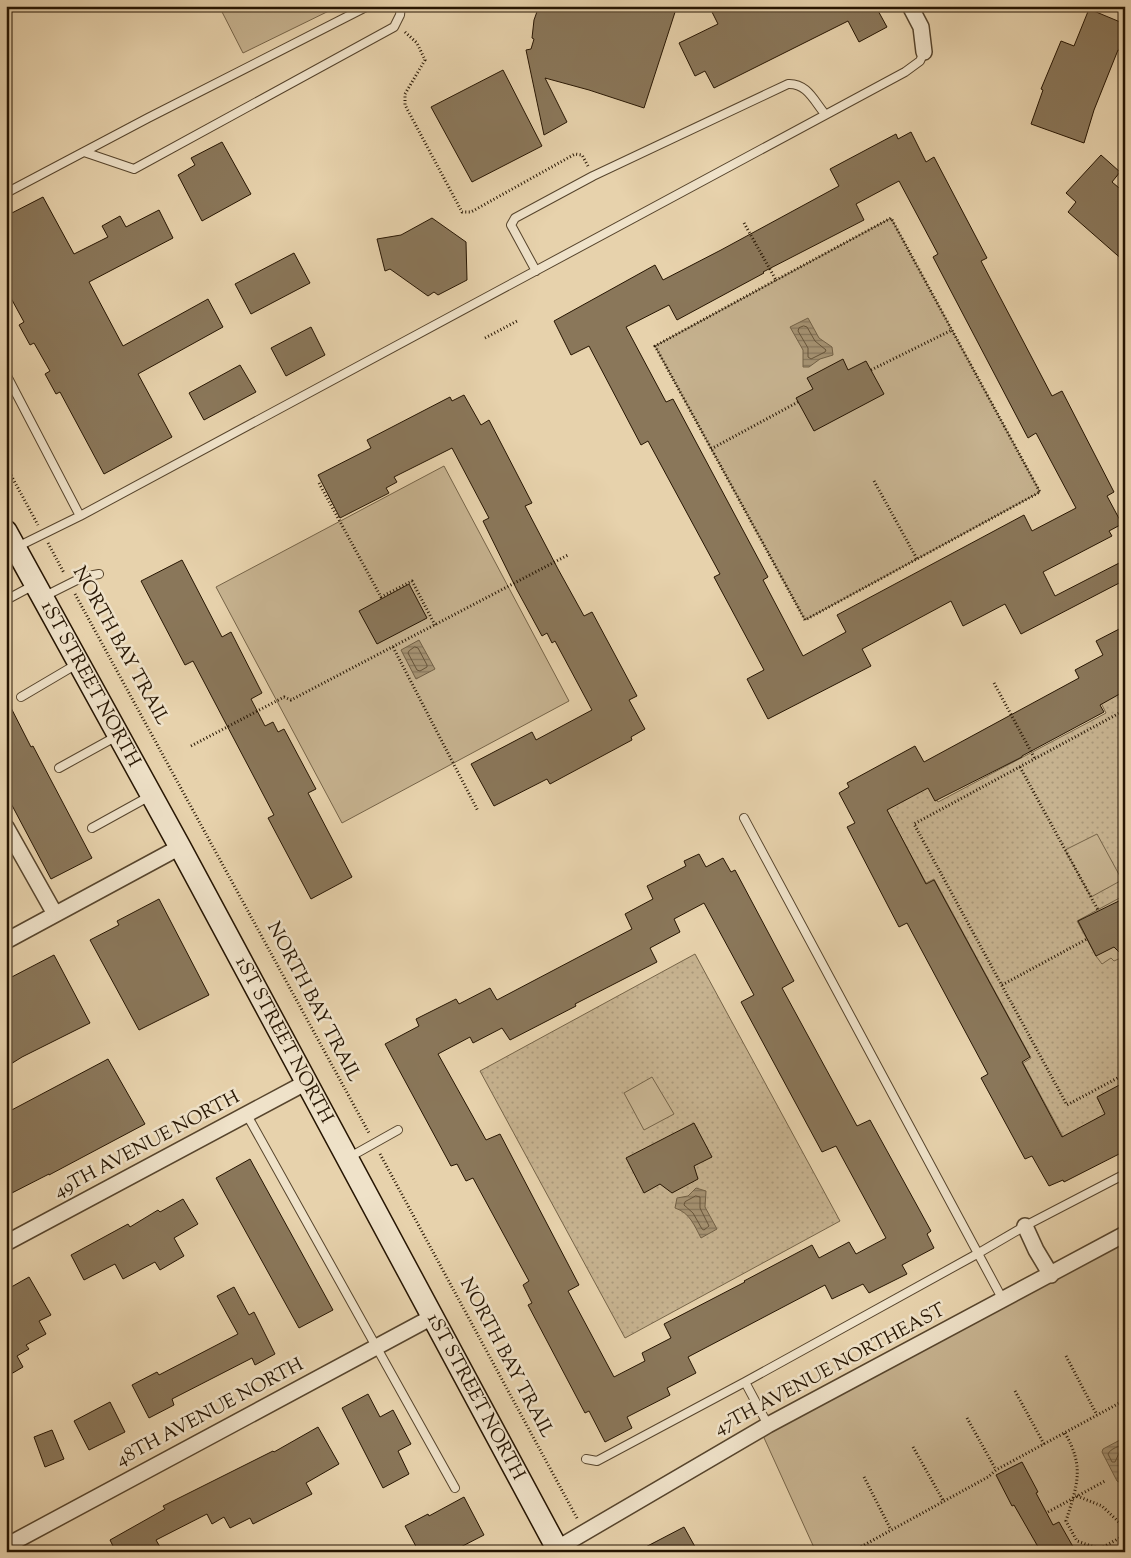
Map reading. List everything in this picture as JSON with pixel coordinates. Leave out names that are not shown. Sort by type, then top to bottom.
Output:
[{"type":"street","points":[[910,6],[921,26],[924,52]]},
{"type":"street","name":"1ST STREET NORTH","points":[[11,539],[434,1316],[556,1551]]},
{"type":"street","points":[[6,827],[55,914]]},
{"type":"street","points":[[6,941],[180,847]]},
{"type":"street","name":"49TH AVENUE NORTH","points":[[6,1244],[307,1082]]},
{"type":"street","points":[[1025,1226],[1036,1250],[1051,1275]]},
{"type":"street","name":"47TH AVENUE NORTHEAST","points":[[556,1551],[584,1532],[768,1425],[1125,1234]]},
{"type":"street","name":"48TH AVENUE NORTH","points":[[6,1546],[434,1316]]},
{"type":"lane","points":[[6,194],[368,6]]},
{"type":"lane","points":[[84,152],[134,169],[394,27],[400,15],[401,6]]},
{"type":"lane","points":[[11,539],[43,535],[80,516],[905,72],[920,61],[924,52]]},
{"type":"lane","points":[[536,271],[511,225],[515,218],[593,176],[788,84],[804,87],[825,114]]},
{"type":"lane","points":[[6,374],[80,516]]},
{"type":"lane","points":[[6,600],[70,584],[83,577],[98,574]]},
{"type":"lane","points":[[21,697],[79,663]]},
{"type":"lane","points":[[59,768],[119,736]]},
{"type":"lane","points":[[92,828],[151,795]]},
{"type":"lane","points":[[744,818],[1002,1300]]},
{"type":"lane","points":[[247,1115],[455,1488]]},
{"type":"lane","points":[[348,1158],[398,1130]]},
{"type":"lane","points":[[586,1459],[597,1461],[745,1382],[1025,1226],[1125,1174]]},
{"type":"lane","points":[[745,1382],[768,1425]]},
{"type":"path","points":[[396,23],[416,43],[425,60],[404,94],[405,104],[462,212],[471,212],[575,154],[582,155],[593,176]]},
{"type":"path","points":[[891,218],[952,330],[1040,492],[805,620],[655,346],[891,218]]},
{"type":"path","points":[[744,223],[776,280]]},
{"type":"path","points":[[485,338],[519,320]]},
{"type":"path","points":[[871,370],[952,330]]},
{"type":"path","points":[[711,449],[798,402]]},
{"type":"path","name":"NORTH BAY TRAIL","points":[[6,466],[584,1532]]},
{"type":"path","points":[[874,481],[917,559]]},
{"type":"path","points":[[319,483],[381,597],[412,581],[435,625]]},
{"type":"path","points":[[191,746],[284,697],[291,700],[568,556]]},
{"type":"path","points":[[394,646],[478,811]]},
{"type":"path","points":[[994,683],[1035,759]]},
{"type":"path","points":[[1125,710],[914,824],[1067,1105],[1125,1074]]},
{"type":"path","points":[[1020,767],[1098,910]]},
{"type":"path","points":[[1002,985],[1087,939]]},
{"type":"path","points":[[1120,1328],[1125,1337]]},
{"type":"path","points":[[1066,1356],[1097,1415]]},
{"type":"path","points":[[1015,1391],[1044,1444]]},
{"type":"path","points":[[855,1550],[1125,1400]]},
{"type":"path","points":[[967,1418],[996,1470]]},
{"type":"path","points":[[1065,1433],[1077,1462],[1078,1477],[1075,1497],[1066,1521],[1077,1541],[1100,1549]]},
{"type":"path","points":[[914,1447],[944,1502]]},
{"type":"path","points":[[864,1477],[891,1530]]},
{"type":"path","points":[[1048,1512],[1105,1481]]},
{"type":"path","points":[[1075,1497],[1102,1506],[1125,1528]]},
{"type":"path","points":[[1094,1552],[1125,1535]]},
{"type":"shaded area","points":[[219,6],[339,6],[243,53]]},
{"type":"shaded area","points":[[891,218],[1040,492],[805,620],[655,346]]},
{"type":"shaded area","points":[[444,466],[569,701],[342,823],[216,587]]},
{"type":"shaded area","points":[[1125,691],[1125,1083],[1097,1098],[1106,1114],[1063,1137],[1023,1063],[1031,1058],[934,879],[926,883],[886,809],[929,786],[938,802],[1106,713],[1101,703]]},
{"type":"shaded area","points":[[1097,834],[1122,880],[1091,897],[1065,850]]},
{"type":"shaded area","points":[[1125,895],[1125,973],[1122,971],[1123,957],[1114,961],[1111,958],[1102,964],[1077,921]]},
{"type":"shaded area","points":[[695,954],[840,1221],[625,1338],[480,1071]]},
{"type":"shaded area","points":[[652,1077],[674,1114],[644,1130],[624,1093]]},
{"type":"shaded area","points":[[1125,1234],[1125,1552],[816,1552],[760,1429]]},
{"type":"water","points":[[808,318],[819,338],[832,347],[833,355],[820,359],[809,367],[803,367],[803,350],[790,327]]},
{"type":"water","points":[[419,640],[435,669],[416,679],[401,650]]},
{"type":"water","points":[[696,1188],[706,1191],[705,1207],[717,1229],[701,1238],[688,1216],[675,1208],[677,1198],[688,1196]]},
{"type":"water","points":[[1120,1440],[1125,1442],[1125,1454],[1121,1458],[1125,1463],[1125,1478],[1119,1482],[1102,1452],[1103,1449]]},
{"type":"building","points":[[539,6],[677,6],[644,108],[545,78],[567,122],[544,135],[526,50],[531,49],[534,39],[532,38],[534,20]]},
{"type":"building","points":[[709,6],[878,6],[876,7],[887,27],[859,42],[848,21],[714,88],[705,71],[695,76],[679,43],[718,24]]},
{"type":"building","points":[[1089,9],[1125,24],[1125,52],[1118,50],[1094,110],[1084,143],[1031,124],[1043,90],[1041,89],[1061,41],[1074,46]]},
{"type":"building","points":[[503,70],[542,146],[472,182],[431,107]]},
{"type":"building","points":[[911,132],[926,162],[934,157],[987,258],[981,261],[1052,396],[1062,391],[1114,492],[1107,496],[1122,524],[1109,531],[1112,536],[1043,572],[1055,596],[1125,560],[1125,580],[1021,634],[1005,604],[963,626],[951,601],[862,649],[871,666],[768,719],[747,679],[764,670],[714,577],[720,574],[648,441],[641,445],[589,346],[571,355],[554,321],[655,265],[663,280],[721,250],[839,186],[830,169],[896,134],[898,139]],"holes":[[[899,181],[938,254],[933,257],[1028,438],[1036,433],[1076,508],[1032,531],[1024,515],[837,615],[846,632],[803,656],[763,580],[768,577],[673,399],[666,402],[626,327],[669,305],[677,320],[763,272],[864,220],[856,204]]]},
{"type":"building","points":[[222,142],[251,194],[202,221],[178,175],[195,165],[191,158]]},
{"type":"building","points":[[1101,155],[1120,172],[1112,182],[1125,193],[1125,262],[1068,212],[1076,202],[1066,193]]},
{"type":"building","points":[[43,197],[74,254],[108,237],[102,226],[120,216],[126,227],[159,210],[173,238],[89,282],[123,346],[208,299],[223,327],[138,374],[172,437],[104,474],[60,392],[56,394],[45,374],[50,371],[34,343],[30,345],[19,325],[24,322],[6,289],[6,216]]},
{"type":"building","points":[[432,218],[466,242],[467,280],[438,295],[434,292],[428,296],[390,269],[385,271],[377,239],[401,235]]},
{"type":"building","points":[[294,253],[310,283],[251,314],[235,284]]},
{"type":"building","points":[[311,327],[325,355],[286,376],[271,348]]},
{"type":"building","points":[[843,359],[848,370],[866,361],[884,394],[814,431],[796,398],[813,389],[807,378]]},
{"type":"building","points":[[240,365],[256,392],[204,420],[189,393]]},
{"type":"building","points":[[464,395],[481,425],[489,420],[532,503],[525,506],[558,569],[584,616],[592,612],[637,696],[629,700],[645,729],[631,737],[632,740],[550,784],[547,779],[494,806],[471,764],[532,732],[536,740],[592,710],[555,641],[552,643],[547,633],[542,636],[517,590],[483,521],[489,518],[452,448],[394,477],[397,482],[386,488],[389,493],[340,518],[318,475],[371,448],[367,440],[450,397],[452,401]]},
{"type":"building","points":[[182,560],[222,637],[231,632],[262,693],[251,699],[265,726],[273,722],[278,732],[284,729],[316,789],[308,793],[352,877],[311,899],[268,818],[274,815],[193,661],[185,665],[141,581]]},
{"type":"building","points":[[409,584],[427,618],[377,644],[359,611]]},
{"type":"building","points":[[1125,626],[1125,691],[1100,705],[1104,712],[1022,757],[935,801],[928,788],[887,810],[926,884],[934,880],[1030,1057],[1022,1062],[1062,1137],[1105,1114],[1097,1097],[1125,1082],[1125,1151],[1064,1182],[1063,1180],[1049,1186],[1032,1156],[1025,1159],[981,1078],[988,1074],[907,923],[899,927],[847,827],[855,823],[839,793],[849,787],[847,783],[915,746],[924,762],[1079,678],[1075,670],[1103,655],[1096,641]]},
{"type":"building","points":[[6,698],[92,858],[51,879],[6,794]]},
{"type":"building","points":[[699,854],[706,867],[723,858],[731,872],[735,870],[794,981],[782,988],[857,1126],[870,1120],[931,1231],[927,1234],[934,1248],[902,1265],[907,1274],[869,1293],[863,1284],[832,1299],[825,1285],[688,1357],[696,1373],[667,1388],[670,1395],[627,1417],[632,1428],[605,1442],[589,1411],[585,1413],[528,1305],[532,1303],[523,1285],[529,1281],[473,1178],[466,1181],[457,1164],[451,1166],[385,1044],[419,1026],[416,1019],[456,999],[459,1004],[490,988],[497,1000],[632,929],[625,914],[653,899],[647,886],[686,866],[684,861]],"holes":[[[704,903],[754,995],[741,1002],[822,1152],[836,1146],[886,1238],[856,1254],[849,1242],[819,1258],[812,1245],[664,1324],[671,1338],[642,1353],[645,1361],[614,1377],[568,1291],[579,1285],[500,1134],[486,1140],[438,1054],[470,1037],[473,1043],[502,1028],[510,1040],[657,962],[650,948],[680,932],[674,919]]]},
{"type":"building","points":[[1125,898],[1125,958],[1114,947],[1096,956],[1078,921]]},
{"type":"building","points":[[159,899],[209,995],[139,1030],[90,940],[119,925],[117,921]]},
{"type":"building","points":[[54,955],[90,1023],[6,1067],[6,980]]},
{"type":"building","points":[[108,1059],[145,1124],[6,1196],[6,1113]]},
{"type":"building","points":[[694,1123],[712,1157],[694,1166],[698,1179],[672,1193],[660,1184],[644,1193],[626,1158]]},
{"type":"building","points":[[250,1159],[333,1310],[299,1328],[216,1178]]},
{"type":"building","points":[[183,1199],[198,1224],[174,1238],[184,1256],[160,1270],[155,1262],[123,1279],[115,1264],[84,1280],[71,1255],[128,1224],[130,1227],[158,1210],[160,1212]]},
{"type":"building","points":[[29,1277],[51,1315],[39,1321],[46,1334],[26,1345],[29,1349],[17,1356],[23,1367],[11,1374],[6,1366],[6,1290]]},
{"type":"building","points":[[234,1287],[249,1315],[254,1312],[275,1354],[255,1365],[252,1358],[172,1399],[174,1405],[149,1418],[132,1385],[157,1372],[159,1375],[238,1334],[217,1296]]},
{"type":"building","points":[[368,1394],[380,1417],[393,1410],[411,1444],[398,1451],[409,1474],[383,1488],[342,1408]]},
{"type":"building","points":[[110,1402],[125,1432],[89,1450],[74,1421]]},
{"type":"building","points":[[318,1427],[339,1464],[306,1483],[312,1494],[253,1524],[250,1518],[230,1528],[224,1517],[212,1524],[207,1514],[156,1540],[163,1552],[116,1552],[110,1540],[165,1509],[163,1506],[274,1452]]},
{"type":"building","points":[[52,1430],[64,1459],[45,1467],[34,1437]]},
{"type":"building","points":[[1022,1462],[1053,1525],[1059,1522],[1076,1552],[1041,1552],[1014,1505],[1012,1506],[996,1475]]},
{"type":"building","points":[[464,1497],[484,1535],[451,1552],[419,1552],[405,1526],[428,1514],[429,1516]]},
{"type":"building","points":[[684,1527],[698,1552],[636,1552]]}]
